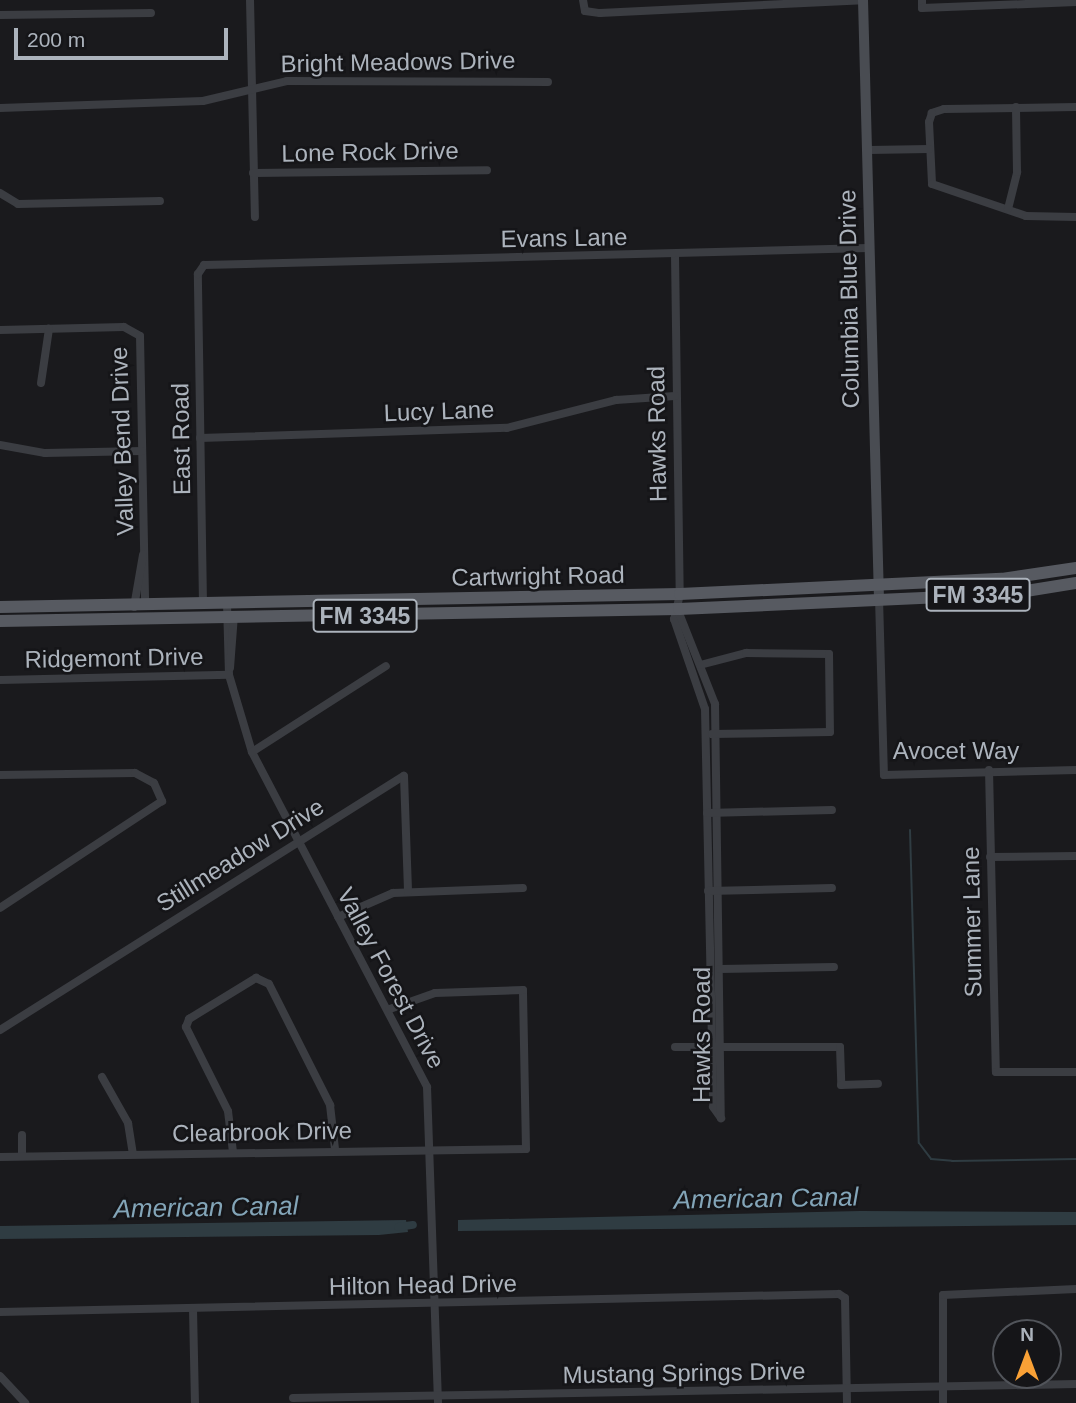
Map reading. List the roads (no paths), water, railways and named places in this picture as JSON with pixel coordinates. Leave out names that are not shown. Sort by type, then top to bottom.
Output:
[{"type":"main road","name":"Cartwright Road","points":[[3,607],[680,594],[1040,574],[1076,568]]},
{"type":"main road","points":[[1040,574],[1043,589]]},
{"type":"main road","name":"Cartwright Road","points":[[3,621],[679,611],[1043,589],[1076,583]]},
{"type":"main road","points":[[458,599],[459,615]]},
{"type":"main road","points":[[3,607],[3,621]]},
{"type":"street","points":[[250,0],[255,217]]},
{"type":"street","points":[[583,0],[585,11],[770,9],[863,0]]},
{"type":"street","name":"Columbia Blue Drive","points":[[863,0],[879,598]]},
{"type":"street","points":[[922,0],[922,8],[1076,2]]},
{"type":"street","points":[[0,15],[151,13]]},
{"type":"street","name":"Bright Meadows Drive","points":[[0,108],[203,101],[287,81],[548,82]]},
{"type":"street","points":[[1076,107],[1016,107],[932,113],[929,149],[932,184],[1046,219],[1076,217]]},
{"type":"street","points":[[1008,209],[1017,172],[1016,107]]},
{"type":"street","points":[[869,150],[929,149]]},
{"type":"street","name":"Lone Rock Drive","points":[[253,173],[487,170]]},
{"type":"street","points":[[0,193],[18,204],[160,201]]},
{"type":"street","name":"Evans Lane","points":[[198,274],[204,265],[868,248]]},
{"type":"street","name":"Hawks Road","points":[[675,255],[679,611],[713,693],[717,734],[723,1046],[721,1118],[713,1107],[704,699],[676,638],[674,619],[679,611]]},
{"type":"street","name":"East Road","points":[[198,274],[203,604]]},
{"type":"street","points":[[0,330],[49,329],[41,383]]},
{"type":"street","name":"Valley Bend Drive","points":[[49,329],[134,330],[142,342],[144,552],[139,619]]},
{"type":"street","name":"Lucy Lane","points":[[200,438],[507,428],[617,400],[675,396]]},
{"type":"street","points":[[0,445],[45,453],[142,451]]},
{"type":"street","name":"Valley Bend Drive","points":[[139,604],[144,552]]},
{"type":"street","name":"Avocet Way","points":[[879,598],[884,775],[1076,769]]},
{"type":"street","name":"Valley Forest Drive","points":[[227,603],[229,675],[252,752],[338,917],[390,1009],[427,1087],[433,1149],[438,1400]]},
{"type":"street","points":[[700,665],[746,653],[829,654],[830,732],[706,734]]},
{"type":"street","points":[[252,752],[386,666]]},
{"type":"street","name":"Ridgemont Drive","points":[[0,680],[229,675]]},
{"type":"street","name":"Summer Lane","points":[[989,770],[996,1072],[1076,1072]]},
{"type":"street","points":[[0,775],[122,772],[145,777],[154,783],[159,807],[0,908]]},
{"type":"street","name":"Stillmeadow Drive","points":[[0,1030],[298,839],[404,776],[408,892]]},
{"type":"street","points":[[707,813],[832,810]]},
{"type":"street","points":[[989,857],[1076,856]]},
{"type":"street","points":[[338,917],[379,896],[408,892],[523,888]]},
{"type":"street","points":[[708,891],[832,888]]},
{"type":"street","points":[[710,969],[834,967]]},
{"type":"street","points":[[233,1152],[228,1111],[186,1027],[189,1018],[256,978],[268,984],[330,1105],[335,1149]]},
{"type":"street","name":"Clearbrook Drive","points":[[0,1157],[335,1149],[526,1149],[523,990],[435,993],[390,1009]]},
{"type":"street","points":[[675,1047],[840,1047],[841,1085],[878,1084]]},
{"type":"street","points":[[102,1077],[128,1124],[133,1154]]},
{"type":"street","points":[[22,1135],[22,1156]]},
{"type":"street","points":[[943,1403],[943,1295],[1076,1289]]},
{"type":"street","name":"Hilton Head Drive","points":[[0,1312],[845,1298],[847,1389]]},
{"type":"street","points":[[193,1309],[195,1403]]},
{"type":"street","points":[[0,1377],[24,1403]]},
{"type":"street","name":"Mustang Springs Drive","points":[[293,1398],[438,1400],[1076,1384]]},
{"type":"street","points":[[847,1389],[847,1403]]},
{"type":"waterway","points":[[910,830],[919,1143],[931,1159],[1076,1159]]},
{"type":"waterway","name":"American Canal","points":[[398,1227],[413,1225]]}]
